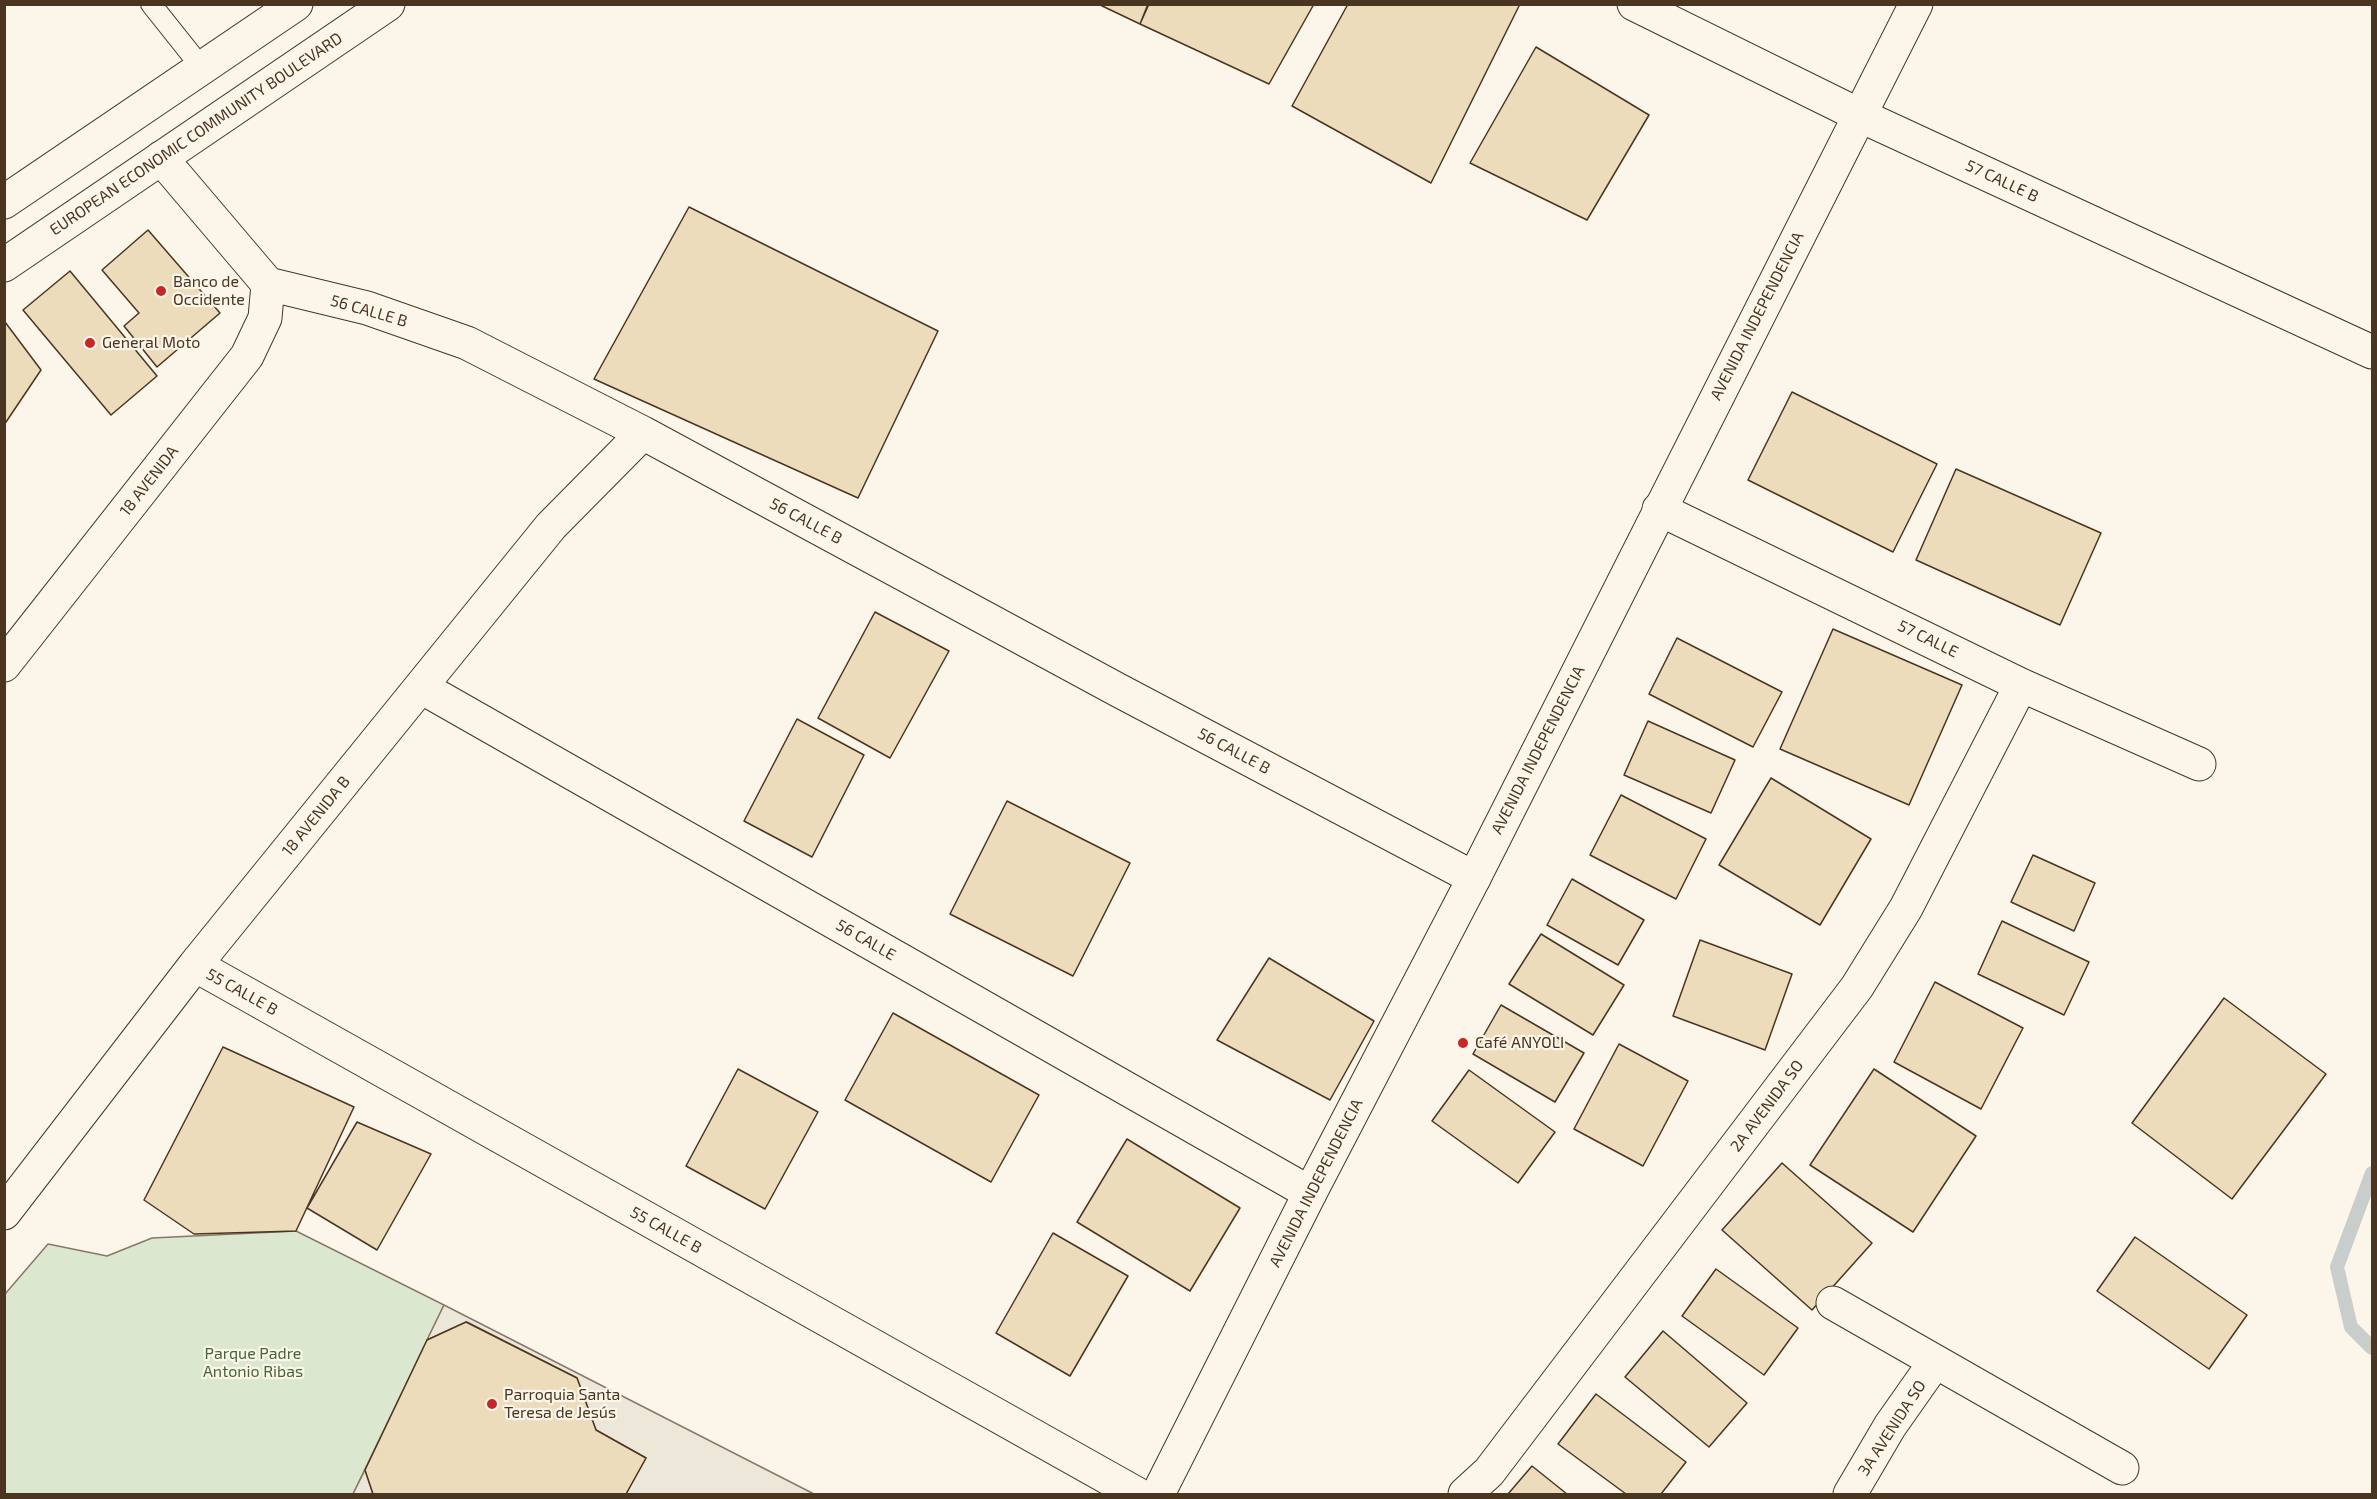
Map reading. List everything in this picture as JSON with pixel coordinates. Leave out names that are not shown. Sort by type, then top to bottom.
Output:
[{"type":"street","points":[[4,202],[297,4]]},
{"type":"street","name":"EUROPEAN ECONOMIC COMMUNITY BOULEVARD","points":[[4,265],[388,4]]},
{"type":"street","name":"57 CALLE B","points":[[1634,4],[1859,115],[2373,352]]},
{"type":"street","name":"AVENIDA INDEPENDENCIA","points":[[1158,1494],[1310,1193],[1474,878],[1916,4]]},
{"type":"street","points":[[160,158],[268,284]]},
{"type":"street","name":"56 CALLE B","points":[[268,284],[367,308],[467,343],[643,434],[1118,690],[1474,878]]},
{"type":"street","name":"18 AVENIDA","points":[[4,665],[247,356],[265,318],[268,284]]},
{"type":"street","name":"18 AVENIDA B","points":[[7,1206],[195,965],[551,526],[643,434]]},
{"type":"street","name":"57 CALLE","points":[[1659,509],[2021,685],[2199,764]]},
{"type":"street","name":"2A AVENIDA SO","points":[[1465,1494],[1489,1472],[1857,987],[1906,908],[2021,685]]},
{"type":"street","name":"56 CALLE","points":[[421,687],[1310,1193]]},
{"type":"street","name":"55 CALLE B","points":[[195,965],[1137,1494]]},
{"type":"street","points":[[1833,1303],[2122,1468]]},
{"type":"street","name":"3A AVENIDA SO","points":[[1850,1494],[1890,1426],[1935,1362]]},
{"type":"lane","points":[[151,4],[202,68]]},
{"type":"green space","name":"Parque Padre Antonio Ribas","points":[[296,1231],[444,1305],[353,1494],[5,1494],[5,1294],[48,1244],[107,1256],[152,1238]]},
{"type":"shaded area","points":[[444,1305],[814,1494],[626,1494],[646,1458],[596,1430],[577,1378],[467,1322],[427,1340]]},
{"type":"shaded area","points":[[365,1470],[373,1494],[353,1494]]},
{"type":"building","points":[[1098,4],[1148,4],[1140,24]]},
{"type":"building","points":[[1149,4],[1314,4],[1269,84],[1140,24]]},
{"type":"building","points":[[1348,4],[1520,4],[1431,183],[1292,106]]},
{"type":"building","points":[[1536,47],[1649,115],[1587,220],[1470,163]]},
{"type":"building","points":[[689,207],[938,331],[858,498],[594,379]]},
{"type":"building","name":"Banco de Occidente","points":[[148,230],[220,313],[157,367],[124,326],[139,313],[102,270]]},
{"type":"building","name":"General Moto","points":[[70,271],[157,376],[111,415],[23,310]]},
{"type":"building","points":[[4,323],[41,370],[4,425]]},
{"type":"building","points":[[1792,392],[1937,464],[1893,552],[1748,480]]},
{"type":"building","points":[[1956,469],[2101,533],[2060,625],[1916,560]]},
{"type":"building","points":[[875,612],[949,651],[890,758],[818,718]]},
{"type":"building","points":[[1833,629],[1962,685],[1909,805],[1780,749]]},
{"type":"building","points":[[1677,638],[1782,692],[1753,747],[1649,694]]},
{"type":"building","points":[[797,719],[864,755],[812,857],[744,821]]},
{"type":"building","points":[[1648,721],[1735,760],[1711,813],[1624,775]]},
{"type":"building","points":[[1771,778],[1871,839],[1820,925],[1719,865]]},
{"type":"building","points":[[1621,795],[1706,839],[1676,899],[1590,855]]},
{"type":"building","points":[[1007,801],[1130,863],[1073,976],[950,914]]},
{"type":"building","points":[[2033,855],[2095,883],[2074,931],[2011,902]]},
{"type":"building","points":[[1572,879],[1644,920],[1618,965],[1547,925]]},
{"type":"building","points":[[2002,921],[2089,962],[2064,1015],[1978,974]]},
{"type":"building","points":[[1541,934],[1624,985],[1593,1035],[1509,984]]},
{"type":"building","points":[[1700,940],[1792,974],[1765,1050],[1673,1016]]},
{"type":"building","points":[[1269,958],[1374,1021],[1330,1100],[1217,1040]]},
{"type":"building","points":[[1935,982],[2023,1028],[1981,1109],[1894,1062]]},
{"type":"building","points":[[2224,998],[2326,1074],[2232,1199],[2132,1123]]},
{"type":"building","points":[[1501,1005],[1584,1053],[1555,1102],[1473,1054]]},
{"type":"building","points":[[893,1013],[1039,1095],[991,1182],[845,1100]]},
{"type":"building","points":[[1619,1044],[1688,1081],[1643,1166],[1574,1129]]},
{"type":"building","points":[[223,1047],[354,1107],[296,1231],[194,1234],[144,1200]]},
{"type":"building","points":[[738,1069],[818,1112],[765,1209],[686,1166]]},
{"type":"building","points":[[1874,1069],[1976,1136],[1913,1232],[1810,1165]]},
{"type":"building","points":[[1469,1070],[1555,1132],[1518,1183],[1432,1121]]},
{"type":"building","points":[[357,1122],[431,1154],[377,1250],[307,1208]]},
{"type":"building","points":[[1127,1139],[1240,1208],[1190,1291],[1077,1222]]},
{"type":"building","points":[[1782,1163],[1872,1243],[1812,1310],[1722,1230]]},
{"type":"building","points":[[1053,1233],[1128,1276],[1070,1376],[996,1333]]},
{"type":"building","points":[[2135,1237],[2247,1315],[2209,1369],[2097,1291]]},
{"type":"building","points":[[1716,1269],[1798,1328],[1764,1375],[1682,1316]]},
{"type":"building","name":"Parroquia Santa Teresa de Jesús","points":[[466,1322],[577,1378],[596,1430],[646,1458],[626,1494],[373,1494],[365,1470],[427,1340]]},
{"type":"building","points":[[1663,1331],[1747,1403],[1709,1447],[1625,1377]]},
{"type":"building","points":[[1596,1394],[1686,1462],[1661,1494],[1626,1494],[1558,1444]]},
{"type":"building","points":[[1532,1466],[1567,1494],[1508,1494]]},
{"type":"waterway","points":[[2372,1173],[2337,1267],[2351,1327],[2372,1348]]},
{"type":"place","name":"Banco de Occidente","points":[[161,291]]},
{"type":"place","name":"General Moto","points":[[90,343]]},
{"type":"place","name":"Café ANYOLI","points":[[1463,1043]]},
{"type":"place","name":"Parroquia Santa Teresa de Jesús","points":[[492,1404]]}]
